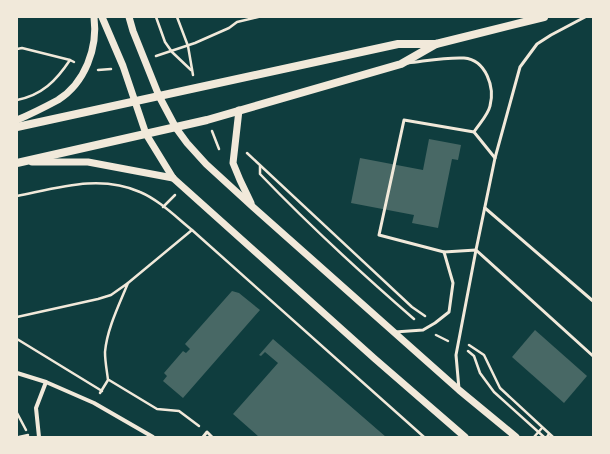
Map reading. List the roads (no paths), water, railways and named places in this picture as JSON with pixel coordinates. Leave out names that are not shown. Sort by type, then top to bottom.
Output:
[{"type":"main road","points":[[17,127],[398,44],[436,44],[544,17]]},
{"type":"main road","points":[[19,163],[176,128],[401,64],[436,44]]},
{"type":"street","points":[[17,120],[68,93],[75,85],[86,66],[93,49],[95,24],[94,17]]},
{"type":"street","points":[[102,17],[123,66],[146,134],[173,178],[375,359],[465,437]]},
{"type":"street","points":[[129,17],[144,60],[159,96],[176,128],[206,164],[459,390],[516,437]]},
{"type":"street","points":[[239,110],[233,162],[253,207]]},
{"type":"street","points":[[19,163],[66,161],[88,162],[173,178]]},
{"type":"street","points":[[17,373],[46,382],[94,403],[153,437]]},
{"type":"street","points":[[39,437],[36,408],[46,382]]},
{"type":"lane","points":[[459,390],[456,355],[495,158],[518,74],[524,61],[537,44],[585,17]]},
{"type":"lane","points":[[401,64],[465,58],[475,62],[486,71],[491,94],[490,107],[474,132]]},
{"type":"lane","points":[[495,158],[474,132],[404,120],[379,235],[444,252],[476,250],[593,356]]},
{"type":"lane","points":[[485,208],[593,301]]},
{"type":"lane","points":[[395,332],[423,330],[435,323],[448,312],[453,283],[444,252]]},
{"type":"lane","points":[[203,437],[207,432],[212,437]]}]
